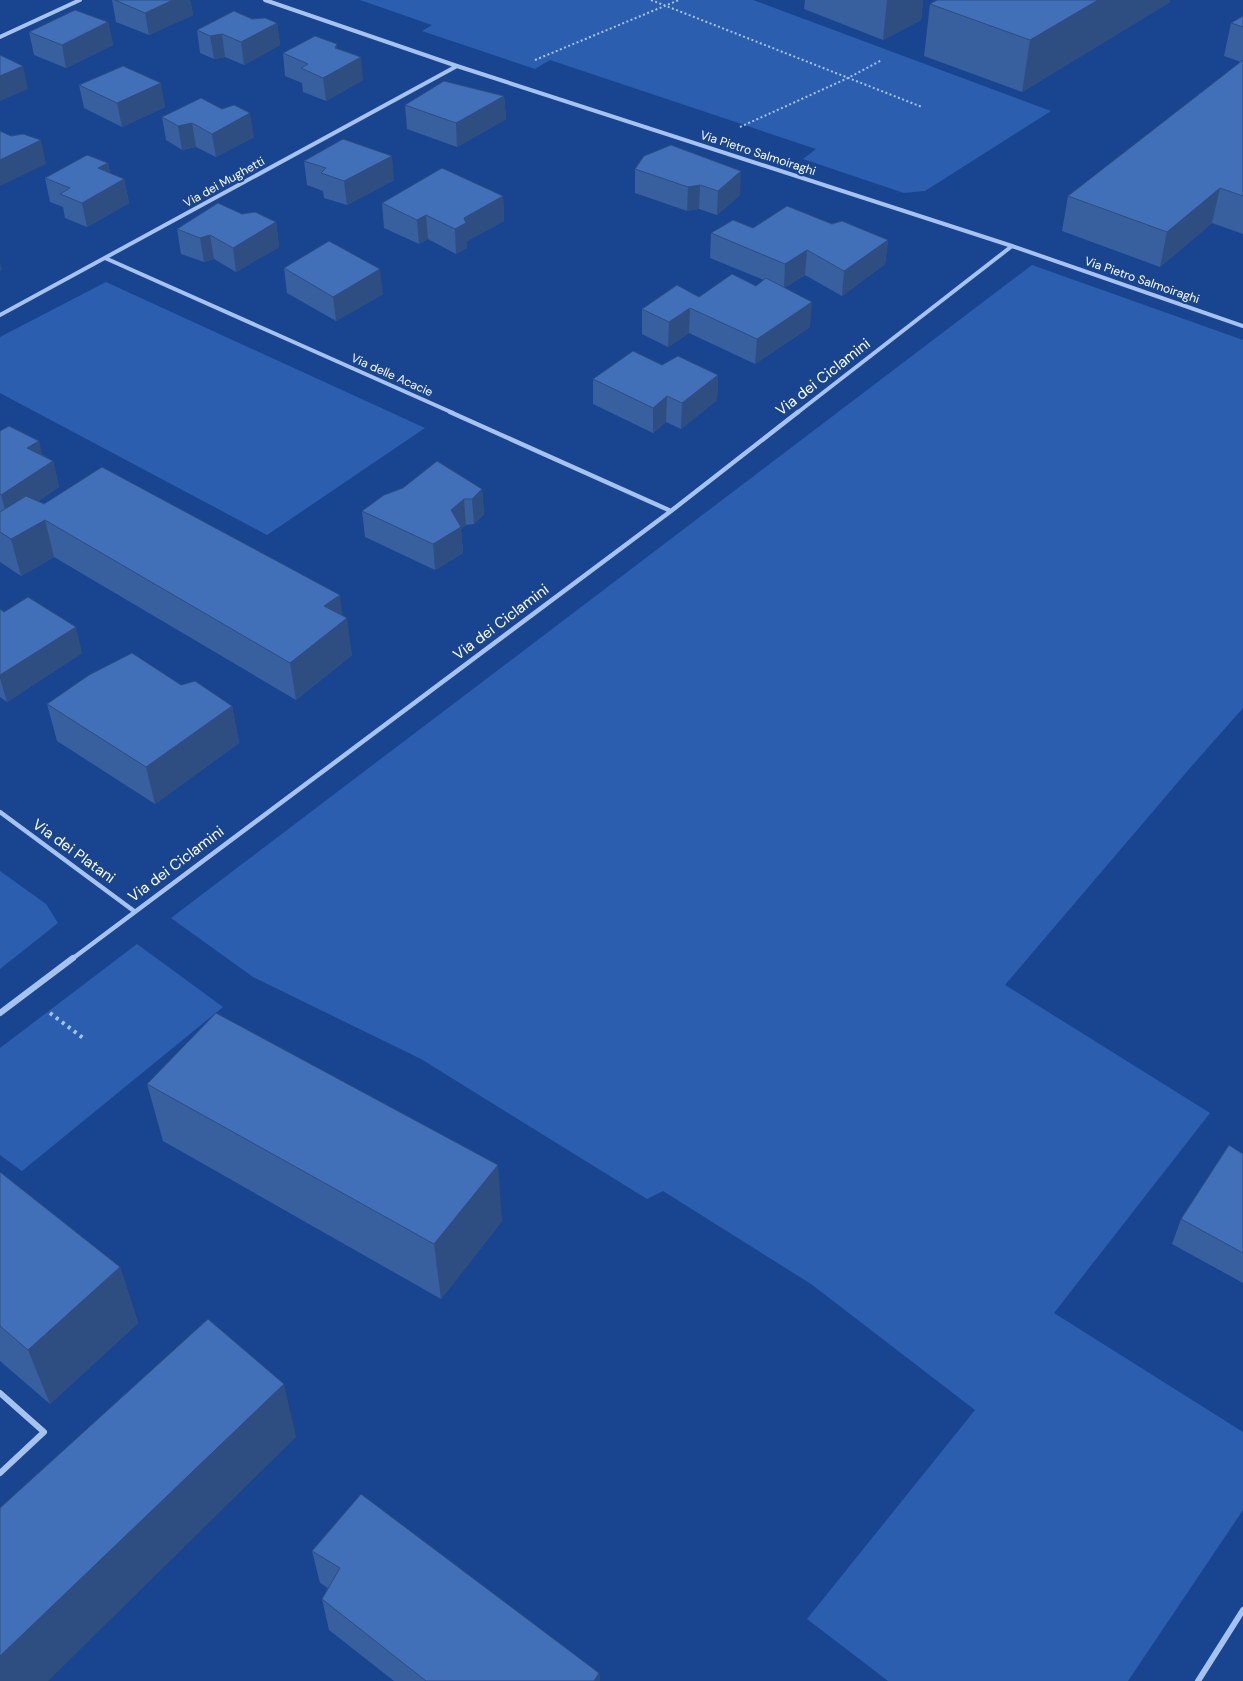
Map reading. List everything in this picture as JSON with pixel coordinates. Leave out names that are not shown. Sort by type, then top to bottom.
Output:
[{"type":"street","points":[[0,37],[80,0]]},
{"type":"street","name":"Via Pietro Salmoiraghi","points":[[266,0],[457,66],[1012,246],[1243,326]]},
{"type":"street","name":"Via dei Mughetti","points":[[0,315],[457,66]]},
{"type":"street","name":"Via dei Ciclamini","points":[[0,1013],[671,511],[1012,246]]},
{"type":"street","name":"Via delle Acacie","points":[[105,258],[671,511]]},
{"type":"street","name":"Via dei Platani","points":[[0,812],[134,911]]},
{"type":"street","points":[[0,1393],[44,1432],[0,1473]]},
{"type":"street","points":[[1198,1681],[1243,1610]]},
{"type":"path","points":[[651,0],[922,107]]},
{"type":"path","points":[[493,77],[679,0]]},
{"type":"path","points":[[701,145],[848,78],[882,60]]},
{"type":"shaded area","points":[[360,0],[753,0],[1051,111],[925,191],[904,193],[803,159],[816,149],[550,60],[535,69],[422,31],[432,25]]},
{"type":"shaded area","points":[[1032,265],[1243,340],[1243,708],[1005,985],[1210,1113],[1054,1313],[1243,1432],[1243,1510],[1128,1681],[888,1681],[807,1619],[975,1410],[811,1284],[663,1191],[647,1199],[421,1059],[253,977],[171,918]]},
{"type":"shaded area","points":[[106,282],[425,428],[267,535],[0,393],[0,337]]},
{"type":"shaded area","points":[[0,871],[46,904],[58,923],[0,969]]},
{"type":"shaded area","points":[[137,944],[223,1007],[22,1171],[0,1155],[0,1048]]},
{"type":"building","points":[[115,0],[173,0],[145,13]]},
{"type":"building","points":[[937,0],[1098,0],[1030,40],[930,4]]},
{"type":"building","points":[[75,10],[108,22],[62,45],[29,32]]},
{"type":"building","points":[[234,11],[252,19],[265,18],[277,23],[241,42],[222,34],[210,36],[197,30]]},
{"type":"building","points":[[1243,16],[1243,27],[1231,23]]},
{"type":"building","points":[[315,36],[337,44],[335,48],[361,57],[323,78],[301,68],[308,64],[283,53]]},
{"type":"building","points":[[0,55],[23,66],[0,76]]},
{"type":"building","points":[[1243,60],[1243,196],[1220,188],[1167,232],[1068,196]]},
{"type":"building","points":[[123,66],[161,83],[117,103],[79,85]]},
{"type":"building","points":[[444,81],[504,96],[456,123],[405,105]]},
{"type":"building","points":[[201,98],[222,109],[234,105],[250,113],[212,134],[192,123],[178,126],[162,117]]},
{"type":"building","points":[[0,131],[11,136],[23,134],[41,140],[0,160]]},
{"type":"building","points":[[343,139],[392,156],[344,181],[321,173],[326,168],[304,161]]},
{"type":"building","points":[[671,145],[741,171],[718,191],[700,185],[688,187],[635,169],[644,156]]},
{"type":"building","points":[[87,155],[108,163],[98,168],[124,179],[82,203],[60,194],[70,188],[45,178]]},
{"type":"building","points":[[442,168],[503,196],[464,218],[466,223],[455,229],[426,215],[417,220],[382,203]]},
{"type":"building","points":[[218,203],[242,214],[255,212],[276,222],[233,248],[210,235],[200,238],[177,229]]},
{"type":"building","points":[[787,206],[832,224],[842,221],[888,240],[844,271],[807,250],[785,264],[711,233],[733,220],[753,228]]},
{"type":"building","points":[[329,241],[380,269],[333,297],[284,268]]},
{"type":"building","points":[[732,274],[756,286],[766,278],[812,302],[757,339],[690,308],[669,322],[642,309],[677,285],[699,297]]},
{"type":"building","points":[[633,351],[662,365],[678,356],[718,375],[682,403],[667,396],[653,408],[593,379]]},
{"type":"building","points":[[9,426],[39,441],[27,448],[53,461],[1,495],[0,431]]},
{"type":"building","points":[[437,461],[482,489],[472,499],[464,499],[451,510],[461,527],[433,544],[362,511],[384,495],[403,488]]},
{"type":"building","points":[[102,467],[340,595],[324,606],[347,618],[290,663],[45,520],[11,539],[0,532],[0,512],[26,496],[44,504]]},
{"type":"building","points":[[28,597],[76,627],[0,675],[0,609],[4,612]]},
{"type":"building","points":[[132,653],[181,685],[195,681],[232,706],[146,767],[47,704],[89,675]]},
{"type":"building","points":[[216,1013],[498,1165],[434,1244],[147,1084]]},
{"type":"building","points":[[1229,1145],[1243,1154],[1243,1253],[1181,1219]]},
{"type":"building","points":[[0,1172],[120,1267],[28,1350],[0,1326]]},
{"type":"building","points":[[208,1319],[284,1384],[0,1656],[0,1508]]},
{"type":"building","points":[[361,1494],[599,1673],[594,1681],[426,1681],[322,1599],[340,1568],[312,1551]]}]
